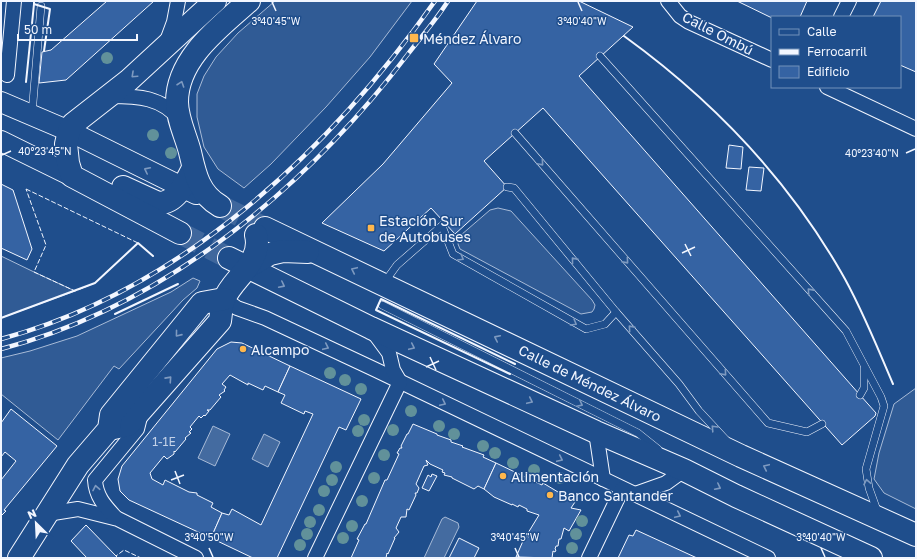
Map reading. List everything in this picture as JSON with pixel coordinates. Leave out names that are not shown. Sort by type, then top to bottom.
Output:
[{"type":"main road","points":[[78,179],[68,163],[66,144],[69,131],[78,119],[110,96],[215,1]]},
{"type":"main road","points":[[217,204],[201,187],[193,168],[177,102],[179,90],[188,66],[202,46],[249,1]]},
{"type":"main road","points":[[1,102],[69,131],[217,204]]},
{"type":"main road","points":[[1,141],[78,179],[180,233]]},
{"type":"main road","points":[[78,179],[114,183],[158,203],[170,201],[182,187],[193,168]]},
{"type":"main road","name":"Calle de Méndez Álvaro","points":[[238,262],[256,249],[260,232],[313,251],[832,499],[916,535]]},
{"type":"main road","points":[[238,262],[283,251],[313,251]]},
{"type":"main road","points":[[109,429],[128,425],[220,321],[224,299],[238,262]]},
{"type":"main road","points":[[238,262],[370,328],[596,432],[684,470],[736,496],[871,558]]},
{"type":"main road","points":[[19,558],[78,465],[109,429],[111,415],[202,303],[224,299]]},
{"type":"street","points":[[7,75],[14,1]]},
{"type":"street","points":[[163,49],[174,22],[178,1]]},
{"type":"street","points":[[202,46],[207,26],[234,1]]},
{"type":"street","name":"Calle Ombú","points":[[668,1],[680,16],[689,22],[771,60]]},
{"type":"street","points":[[842,16],[849,1]]},
{"type":"street","points":[[829,88],[916,129]]},
{"type":"street","points":[[110,96],[142,96],[152,99],[169,108],[181,122]]},
{"type":"street","points":[[224,299],[237,308],[265,318],[768,558]]},
{"type":"street","points":[[370,328],[389,353],[393,370],[400,382]]},
{"type":"street","points":[[315,558],[400,382]]},
{"type":"street","points":[[118,519],[101,501],[96,489],[95,480],[137,429],[142,408]]},
{"type":"street","points":[[596,432],[603,479]]},
{"type":"street","points":[[590,558],[628,492],[666,483],[684,470]]},
{"type":"street","points":[[47,514],[78,509],[118,519],[196,558]]},
{"type":"lane","points":[[32,116],[41,6]]},
{"type":"lane","points":[[600,56],[846,331],[863,361],[884,406],[866,469],[869,488],[880,519]]},
{"type":"lane","points":[[515,133],[768,423],[807,432],[822,424]]},
{"type":"lane","points":[[507,187],[514,188],[616,312],[679,384],[699,411],[741,456]]},
{"type":"lane","points":[[384,284],[397,265],[443,225],[453,254],[586,329],[605,324],[616,312]]},
{"type":"lane","points":[[382,305],[638,433],[684,470]]},
{"type":"lane","points":[[860,395],[864,388],[865,376],[863,361]]},
{"type":"shaded area","points":[[275,1],[412,1],[370,57],[326,107],[271,164],[244,188],[218,169],[204,147],[197,117],[197,94],[204,76],[216,57],[238,33]]},
{"type":"shaded area","points":[[498,208],[511,211],[592,300],[595,305],[592,312],[581,314],[460,249],[458,244],[461,235],[490,210]]},
{"type":"shaded area","points":[[1,256],[34,272],[75,291],[1,318]]},
{"type":"shaded area","points":[[193,278],[200,281],[197,288],[183,300],[119,369],[114,366],[58,440],[1,394],[1,358],[30,351],[77,336],[171,292]]},
{"type":"shaded area","points":[[916,388],[916,509],[884,493],[874,479],[879,453],[894,404]]},
{"type":"shaded area","points":[[213,426],[230,434],[215,466],[198,458]]},
{"type":"shaded area","points":[[264,434],[280,442],[268,467],[252,459]]},
{"type":"shaded area","points":[[445,517],[458,523],[459,527],[444,558],[424,558],[442,519]]},
{"type":"building","points":[[107,1],[154,1],[66,80],[39,83],[42,52],[51,50]]},
{"type":"building","name":"Estación Sur de Autobuses","points":[[477,1],[579,1],[633,27],[579,76],[876,413],[875,416],[842,445],[543,108],[484,161],[507,187],[455,234],[431,208],[384,251],[322,223],[383,164],[452,83],[434,64]]},
{"type":"building","points":[[737,1],[807,1],[800,16],[771,16],[771,18]]},
{"type":"building","points":[[881,1],[916,1],[916,72],[901,65],[901,16],[874,16]]},
{"type":"building","points":[[729,145],[743,147],[741,169],[726,168]]},
{"type":"building","points":[[749,167],[764,168],[761,191],[746,190]]},
{"type":"building","points":[[1,184],[13,190],[32,249],[27,260],[1,248]]},
{"type":"building","points":[[231,342],[242,343],[290,366],[278,392],[265,386],[263,390],[248,383],[248,385],[230,375],[222,384],[226,387],[224,390],[225,391],[219,395],[221,397],[210,410],[207,410],[209,411],[205,416],[204,415],[201,418],[199,416],[190,427],[192,429],[189,432],[191,433],[185,438],[186,439],[175,452],[174,451],[174,454],[167,459],[164,456],[150,473],[152,479],[163,485],[165,480],[189,492],[197,493],[197,495],[213,503],[211,507],[222,513],[211,538],[129,500],[120,491],[118,479],[122,466],[217,349]]},
{"type":"building","points":[[290,366],[361,399],[346,430],[339,427],[277,558],[253,558],[211,538],[222,513],[229,515],[232,509],[261,525],[313,414],[305,411],[304,414],[281,403],[285,395],[278,392]]},
{"type":"building","points":[[11,409],[57,446],[4,510],[6,511],[1,516],[1,480],[16,461],[5,452],[1,457],[1,423]]},
{"type":"building","points":[[413,424],[451,440],[451,442],[463,446],[462,447],[484,455],[483,457],[496,463],[484,489],[478,486],[474,489],[452,477],[444,475],[445,473],[442,472],[443,470],[430,464],[426,460],[428,465],[424,466],[416,484],[419,488],[417,493],[415,493],[416,495],[409,510],[407,509],[406,517],[401,517],[396,528],[399,532],[394,538],[386,558],[351,558],[359,540],[357,539],[366,524],[385,480],[387,480],[399,454],[397,453],[400,448],[402,448],[401,446]]},
{"type":"building","points":[[496,463],[542,485],[543,483],[558,492],[561,493],[561,491],[568,497],[568,495],[577,499],[571,508],[581,510],[569,531],[564,528],[561,539],[559,539],[558,546],[556,546],[555,552],[553,551],[552,558],[516,557],[523,541],[527,536],[529,537],[530,534],[528,533],[539,515],[527,511],[527,509],[519,505],[518,507],[494,497],[484,489]]},
{"type":"building","points":[[432,474],[437,476],[429,491],[422,488],[428,475],[431,477]]},
{"type":"building","points":[[86,525],[118,558],[87,558],[71,541]]},
{"type":"building","points":[[636,530],[697,558],[618,558],[629,535],[633,536]]},
{"type":"building","points":[[459,538],[479,548],[474,558],[449,558]]},
{"type":"tunnel","points":[[220,206],[265,228]]},
{"type":"tunnel","points":[[180,233],[229,258]]},
{"type":"railway","points":[[1,339],[67,317],[130,286],[190,250],[246,208],[299,161],[348,110],[394,56],[435,1]]},
{"type":"railway","points":[[1,349],[61,329],[120,303],[175,272],[228,235],[278,194],[325,150],[368,103],[439,15],[448,1]]},
{"type":"fence","points":[[26,189],[138,243],[95,283],[75,291],[34,272],[46,245],[26,189]]},
{"type":"fence","points":[[118,558],[116,556],[124,550],[141,558]]},
{"type":"wall","points":[[34,1],[34,4],[50,9],[44,51]]},
{"type":"wall","points":[[26,82],[34,4]]},
{"type":"wall","points":[[624,36],[656,60],[717,114],[745,142],[797,204],[820,237],[848,285],[893,384]]},
{"type":"wall","points":[[1,318],[95,283],[138,243],[153,256]]},
{"type":"wall","points":[[115,314],[178,284]]},
{"type":"wall","points":[[510,374],[376,310],[381,299],[515,364]]},
{"type":"place","name":"Méndez Álvaro","points":[[414,38]]},
{"type":"place","name":"Estación Sur de Autobuses","points":[[371,228]]},
{"type":"place","name":"Alcampo","points":[[243,349]]},
{"type":"place","name":"Alimentación","points":[[503,476]]},
{"type":"place","name":"Banco Santander","points":[[550,495]]}]
